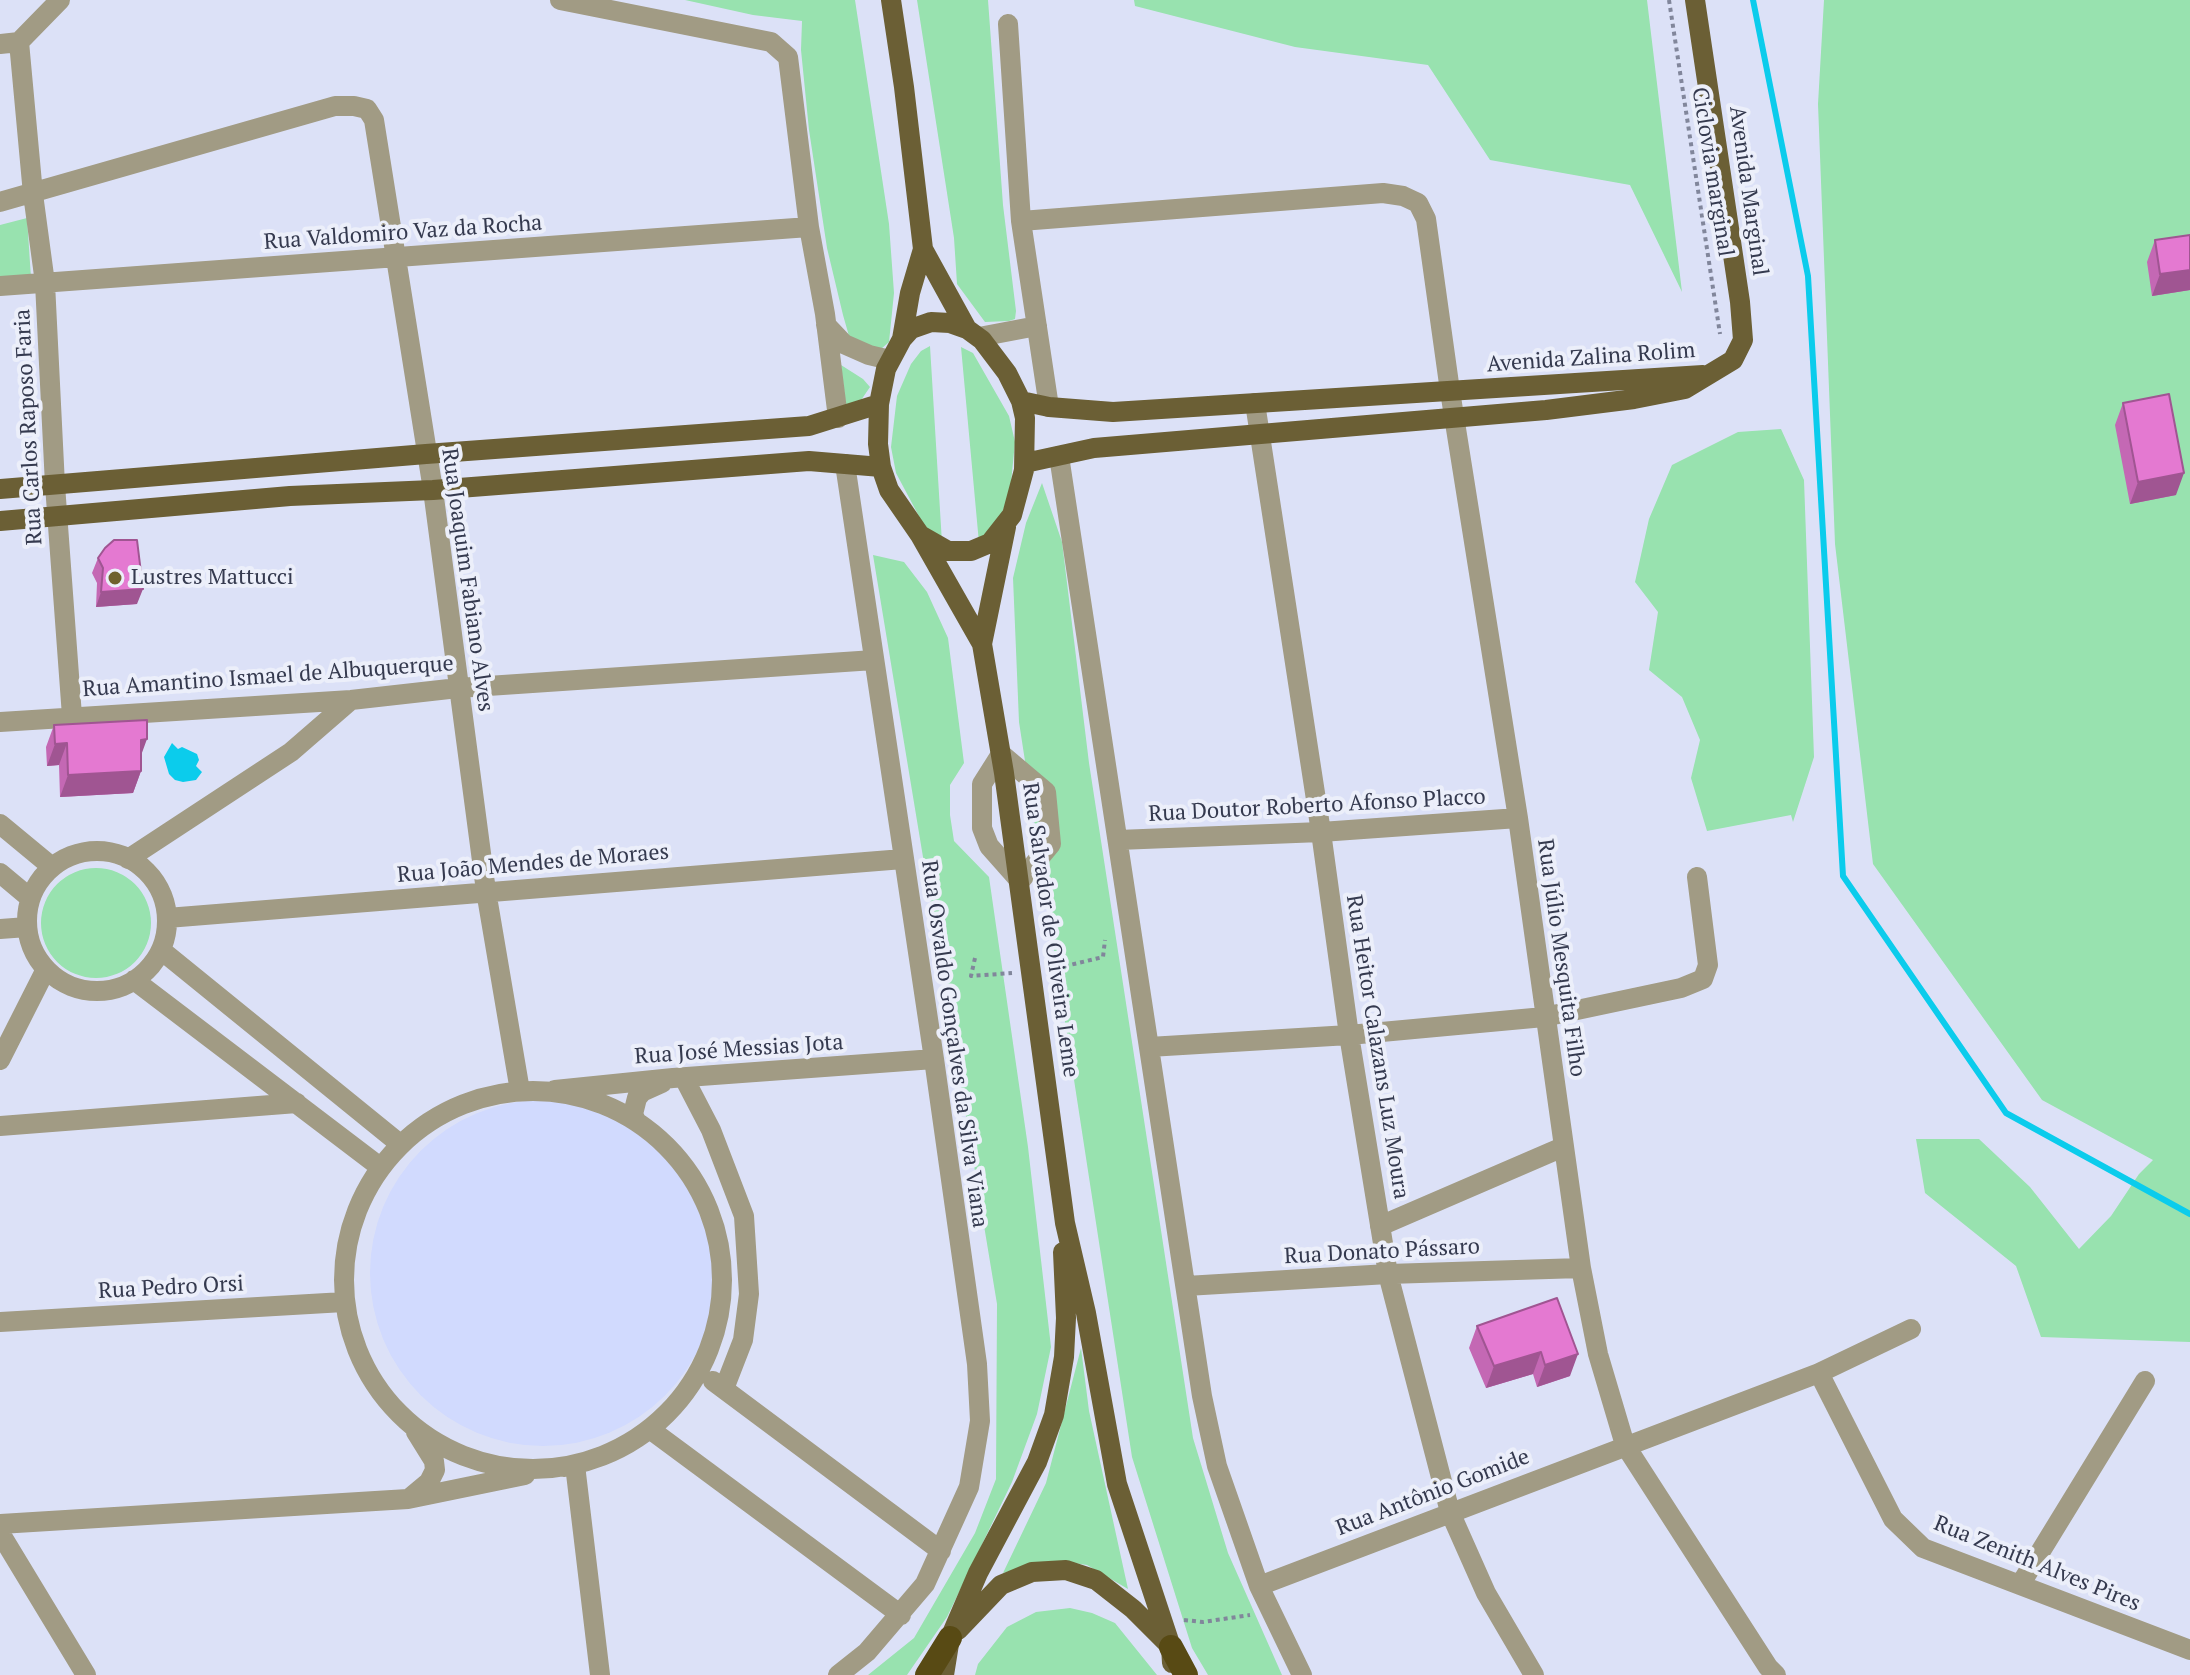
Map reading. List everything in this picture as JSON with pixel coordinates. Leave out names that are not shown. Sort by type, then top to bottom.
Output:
[{"type":"highway","points":[[927,1675],[950,1638]]},
{"type":"highway","points":[[1171,1647],[1186,1675]]},
{"type":"main road","points":[[891,0],[923,249],[910,293],[902,339]]},
{"type":"main road","name":"Avenida Marginal","points":[[1695,0],[1743,340],[1733,360],[1711,374]]},
{"type":"main road","points":[[920,535],[948,551],[971,551],[990,543],[1012,515],[1025,463],[1026,430],[1021,401],[995,353],[973,333],[923,249]]},
{"type":"main road","points":[[973,333],[950,323],[931,322],[911,329],[902,339],[890,360],[879,404],[878,444],[881,467],[889,490],[920,535],[982,644]]},
{"type":"main road","name":"Avenida Zalina Rolim","points":[[1021,401],[1049,407],[1113,412],[1711,374]]},
{"type":"main road","name":"Avenida Zalina Rolim","points":[[1025,463],[1094,448],[1546,410],[1634,399],[1685,389],[1711,374]]},
{"type":"main road","points":[[0,489],[809,426],[879,404]]},
{"type":"main road","points":[[0,521],[290,496],[433,490],[809,461],[881,467]]},
{"type":"main road","points":[[982,644],[1006,525]]},
{"type":"main road","name":"Rua Salvador de Oliveira Leme","points":[[982,644],[1020,881],[1065,1223]]},
{"type":"main road","points":[[1065,1223],[1086,1313],[1117,1484],[1171,1647],[1173,1675]]},
{"type":"main road","points":[[944,1675],[950,1638],[978,1573],[1037,1462],[1054,1415],[1064,1357],[1066,1318],[1062,1260],[1065,1223]]},
{"type":"main road","points":[[950,1638],[1001,1585],[1032,1572],[1066,1570],[1096,1580],[1133,1609],[1171,1647]]},
{"type":"street","points":[[9,43],[60,0]]},
{"type":"street","points":[[560,0],[771,42],[788,57],[809,227],[838,418]]},
{"type":"street","points":[[1008,24],[1021,221],[1049,407]]},
{"type":"street","name":"Rua Carlos Raposo Faria","points":[[9,43],[45,283],[55,485],[72,716]]},
{"type":"street","name":"Rua Joaquim Fabiano Alves","points":[[33,194],[335,106],[367,109],[374,120],[433,490],[486,891],[520,1091]]},
{"type":"street","name":"Rua Júlio Mesquita Filho","points":[[1021,221],[1383,193],[1403,196],[1418,203],[1426,219],[1518,818],[1581,1268],[1598,1354],[1625,1445],[1759,1654],[1776,1675]]},
{"type":"street","points":[[0,202],[33,194]]},
{"type":"street","name":"Rua Valdomiro Vaz da Rocha","points":[[0,286],[809,227]]},
{"type":"street","points":[[826,325],[844,344],[890,360]]},
{"type":"street","points":[[973,333],[1037,326]]},
{"type":"street","name":"Rua Heitor Calazans Luz Moura","points":[[1255,403],[1349,1035],[1388,1274],[1450,1512],[1486,1593],[1534,1675]]},
{"type":"street","points":[[1059,456],[1202,1396],[1217,1466],[1259,1586],[1302,1675]]},
{"type":"street","name":"Rua Osvaldo Gonçalves da Silva Viana","points":[[838,1675],[867,1652],[925,1584],[969,1487],[980,1421],[977,1364],[934,1059],[845,464]]},
{"type":"street","name":"Rua Amantino Ismael de Albuquerque","points":[[0,722],[351,700],[458,688],[874,660]]},
{"type":"street","points":[[128,859],[291,752],[351,700]]},
{"type":"street","points":[[1001,754],[1046,792],[1051,844],[1020,881],[989,846],[982,828],[982,784],[1001,754]]},
{"type":"street","name":"Rua Doutor Roberto Afonso Placco","points":[[1118,840],[1321,832],[1518,818]]},
{"type":"street","points":[[0,824],[52,867]]},
{"type":"street","points":[[104,851],[128,859],[150,875],[159,888],[167,918],[161,950],[149,968],[134,980],[104,991],[75,988],[45,971],[30,945],[27,927],[30,898],[39,881],[52,867],[68,857],[104,851]]},
{"type":"street","name":"Rua João Mendes de Moraes","points":[[167,918],[903,859]]},
{"type":"street","points":[[0,873],[30,898]]},
{"type":"street","points":[[1149,1047],[1349,1035],[1544,1017],[1681,988],[1703,979],[1708,965],[1697,877]]},
{"type":"street","points":[[0,929],[27,927]]},
{"type":"street","points":[[161,950],[400,1144]]},
{"type":"street","points":[[0,1060],[45,971]]},
{"type":"street","points":[[134,980],[380,1167]]},
{"type":"street","name":"Rua José Messias Jota","points":[[547,1091],[934,1059]]},
{"type":"street","points":[[636,1121],[634,1107],[642,1092],[678,1078],[711,1130],[744,1216],[749,1294],[743,1340],[724,1389]]},
{"type":"street","points":[[0,1524],[408,1499],[575,1465],[615,1452],[651,1430],[678,1403],[700,1372],[716,1334],[723,1294],[722,1254],[711,1214],[693,1178],[668,1146],[636,1121],[547,1091],[520,1091],[455,1107],[400,1144],[380,1167],[361,1197],[349,1231],[343,1266],[344,1302],[356,1348],[380,1391],[407,1420],[434,1461],[435,1470],[429,1482],[408,1499]]},
{"type":"street","points":[[0,1126],[297,1103]]},
{"type":"street","points":[[1380,1226],[1563,1147]]},
{"type":"street","name":"Rua Donato Pássaro","points":[[1186,1286],[1388,1274],[1581,1268]]},
{"type":"street","name":"Rua Pedro Orsi","points":[[0,1322],[344,1302]]},
{"type":"street","name":"Rua Antônio Gomide","points":[[1259,1586],[1819,1373],[1911,1329]]},
{"type":"street","points":[[700,1372],[941,1551]]},
{"type":"street","name":"Rua Zenith Alves Pires","points":[[1819,1373],[1893,1519],[1923,1548],[2190,1650]]},
{"type":"street","points":[[2020,1585],[2145,1381]]},
{"type":"street","points":[[407,1420],[454,1452],[501,1467],[575,1465]]},
{"type":"street","points":[[651,1430],[901,1615]]},
{"type":"street","points":[[575,1465],[600,1675]]},
{"type":"street","points":[[0,1533],[86,1675]]},
{"type":"path","name":"Ciclovia marginal","points":[[1669,0],[1720,334]]},
{"type":"path","points":[[975,958],[971,976],[1000,972],[1033,974],[1103,957],[1105,940]]},
{"type":"path","points":[[1162,1618],[1203,1622],[1236,1619],[1270,1608]]},
{"type":"shaded area","points":[[543,1100],[577,1103],[625,1120],[653,1139],[677,1163],[696,1191],[709,1223],[716,1273],[713,1307],[696,1355],[677,1383],[653,1407],[625,1426],[593,1439],[543,1446],[509,1443],[461,1426],[433,1407],[409,1383],[390,1355],[377,1323],[370,1273],[373,1239],[390,1191],[409,1163],[433,1139],[461,1120],[493,1107]]},
{"type":"green space","points":[[685,0],[855,0],[889,224],[894,293],[889,342],[881,349],[868,349],[849,336],[843,315],[827,248],[809,130],[801,50],[802,21],[753,15]]},
{"type":"green space","points":[[917,0],[988,0],[1003,205],[1016,311],[1015,319],[1009,321],[985,322],[957,284],[954,238]]},
{"type":"green space","points":[[1134,0],[1647,0],[1682,292],[1630,185],[1490,160],[1428,65],[1295,47],[1135,6]]},
{"type":"green space","points":[[1824,0],[2190,0],[2190,1342],[2041,1337],[2016,1266],[1925,1193],[1916,1139],[1979,1139],[2030,1187],[2079,1249],[2111,1216],[2139,1174],[2153,1160],[2042,1100],[1873,864],[1835,544],[1818,104]]},
{"type":"green space","points":[[27,218],[31,278],[0,280],[0,225]]},
{"type":"green space","points":[[930,346],[942,543],[930,537],[896,473],[891,447],[897,396],[911,364],[921,351]]},
{"type":"green space","points":[[961,347],[973,353],[1009,416],[1015,442],[1010,493],[997,525],[979,543]]},
{"type":"green space","points":[[841,365],[870,387],[855,409],[846,406]]},
{"type":"green space","points":[[1781,429],[1804,480],[1814,757],[1793,822],[1791,815],[1707,831],[1691,778],[1700,740],[1682,697],[1649,670],[1658,612],[1635,582],[1649,519],[1672,465],[1738,432]]},
{"type":"green space","points":[[1042,483],[1062,542],[1089,763],[1193,1438],[1228,1553],[1282,1675],[1208,1675],[1192,1648],[1132,1457],[1019,722],[1013,578],[1026,523]]},
{"type":"green space","points":[[873,555],[904,562],[927,592],[948,638],[964,763],[950,785],[950,815],[954,841],[989,877],[1028,1147],[1051,1347],[1037,1414],[1012,1482],[947,1617],[907,1675],[868,1675],[914,1638],[975,1533],[996,1479],[997,1304]]},
{"type":"green space","points":[[96,868],[117,872],[135,884],[147,902],[151,923],[147,944],[135,962],[117,974],[96,978],[75,974],[57,962],[45,944],[41,923],[45,902],[57,884],[75,872]]},
{"type":"green space","points":[[1081,1348],[1089,1411],[1128,1589],[1087,1565],[1067,1562],[1043,1562],[1003,1573],[1046,1483]]},
{"type":"green space","points":[[1070,1608],[1115,1623],[1157,1675],[975,1675],[978,1664],[1007,1627],[1036,1612]]},
{"type":"water","points":[[172,743],[178,749],[182,747],[197,754],[199,760],[196,766],[202,772],[196,780],[183,782],[169,774],[164,757]]},
{"type":"building","points":[[2190,235],[2190,270],[2160,274],[2155,240]]},
{"type":"building","points":[[2169,394],[2184,473],[2138,482],[2123,403]]},
{"type":"building","points":[[114,540],[137,540],[143,589],[101,592],[103,568],[98,558]]},
{"type":"building","points":[[147,720],[147,739],[141,740],[141,771],[68,775],[67,743],[55,744],[54,725]]},
{"type":"building","points":[[1557,1298],[1578,1354],[1545,1365],[1541,1352],[1494,1366],[1477,1326]]},
{"type":"waterway","points":[[1753,0],[1808,276],[1843,876],[2006,1113],[2190,1214]]},
{"type":"place","name":"Lustres Mattucci","points":[[115,578]]}]
